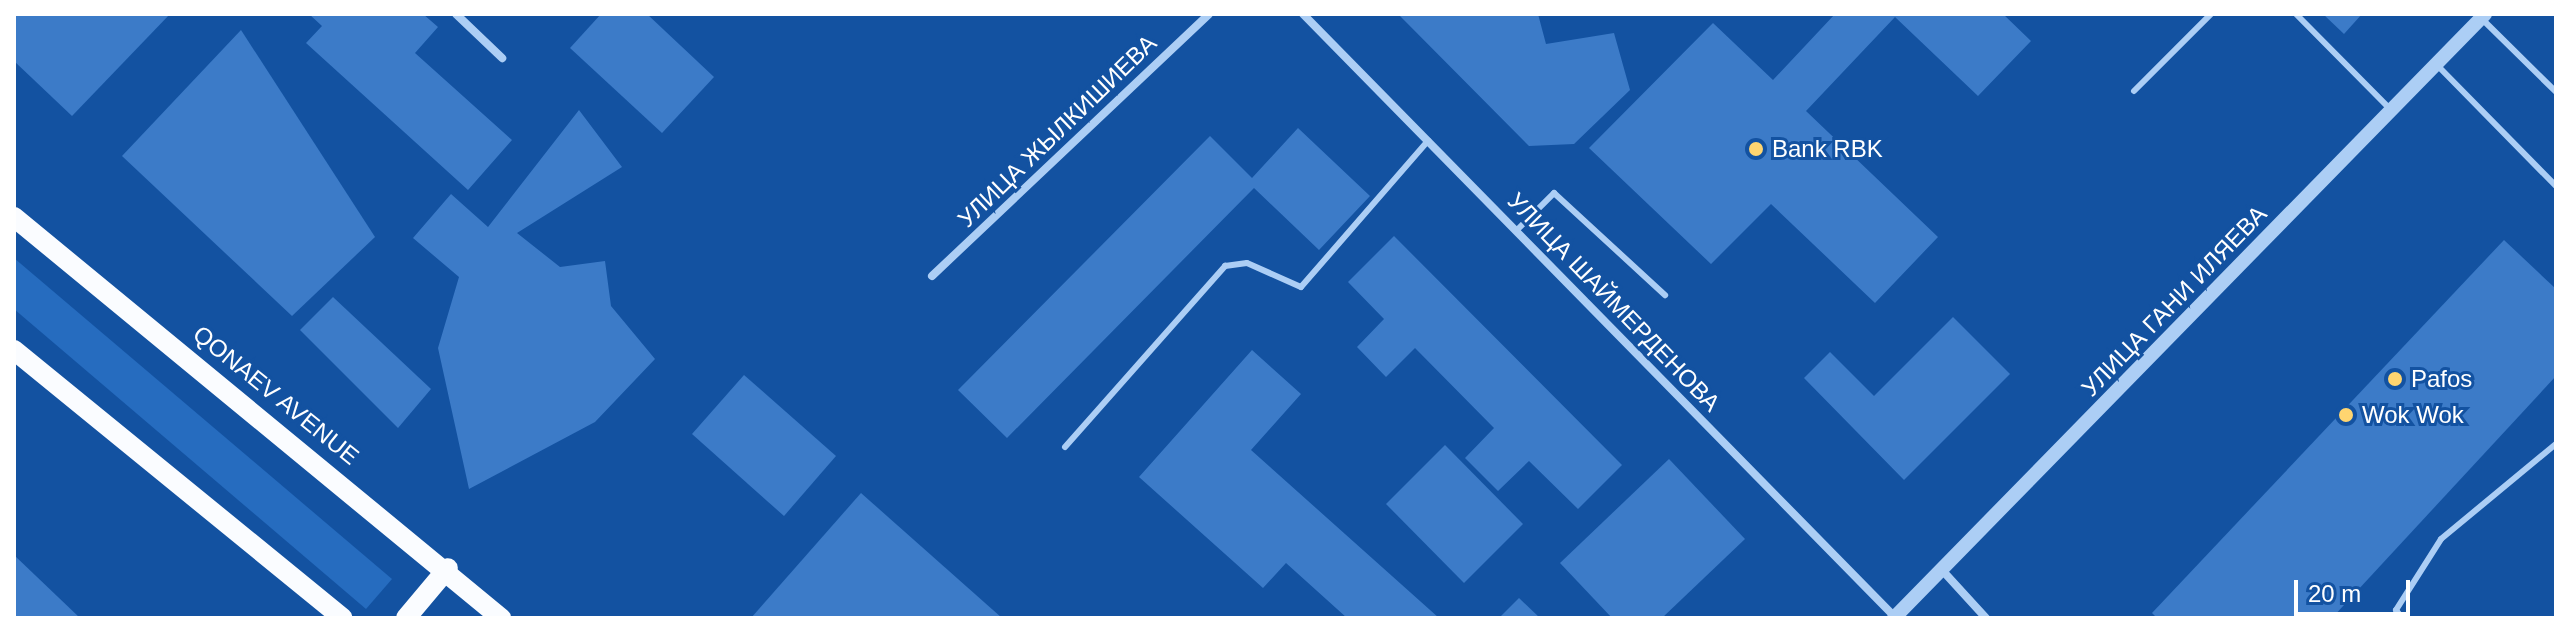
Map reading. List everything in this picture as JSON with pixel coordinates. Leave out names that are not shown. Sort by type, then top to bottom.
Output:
[{"type":"main road","name":"QONAEV AVENUE","points":[[14,217],[448,568],[501,618]]},
{"type":"main road","points":[[14,350],[343,618]]},
{"type":"main road","points":[[406,618],[448,568]]},
{"type":"street","points":[[456,14],[502,58]]},
{"type":"street","name":"УЛИЦА ЖЫЛКИШИЕВА","points":[[932,276],[1209,14]]},
{"type":"street","name":"УЛИЦА ШАЙМЕРДЕНОВА","points":[[1303,14],[1895,618]]},
{"type":"street","name":"УЛИЦА ГАНИ ИЛЯЕВА","points":[[1895,618],[2483,16]]},
{"type":"street","points":[[1942,570],[1986,618]]},
{"type":"lane","points":[[2134,91],[2211,14]]},
{"type":"lane","points":[[2296,14],[2391,110]]},
{"type":"lane","points":[[2483,16],[2556,92]]},
{"type":"lane","points":[[2436,64],[2556,186]]},
{"type":"lane","points":[[1065,447],[1225,266],[1247,263],[1301,287],[1428,141]]},
{"type":"lane","points":[[1516,231],[1554,193],[1665,295]]},
{"type":"lane","points":[[2402,618],[2396,610],[2441,539],[2556,444]]},
{"type":"shaded area","points":[[14,258],[392,579],[366,609],[14,309]]},
{"type":"building","points":[[14,14],[170,14],[72,116],[14,61]]},
{"type":"building","points":[[309,14],[423,14],[438,27],[415,53],[512,140],[468,190],[306,43],[322,26]]},
{"type":"building","points":[[601,14],[647,14],[714,77],[662,133],[570,48]]},
{"type":"building","points":[[1398,14],[1538,14],[1546,44],[1614,33],[1630,90],[1574,144],[1529,146]]},
{"type":"building","points":[[1835,14],[2003,14],[2031,41],[1978,96],[1895,17],[1806,111],[1938,237],[1875,303],[1771,204],[1711,264],[1589,148],[1713,23],[1773,80]]},
{"type":"building","points":[[2323,14],[2362,14],[2344,34]]},
{"type":"building","points":[[241,30],[375,237],[292,316],[122,156]]},
{"type":"building","points":[[579,110],[622,167],[517,233],[560,267],[605,261],[611,306],[655,359],[595,422],[469,489],[438,348],[459,277],[413,238],[451,194],[488,227]]},
{"type":"building","points":[[1298,128],[1370,196],[1319,250],[1254,188],[1007,438],[958,390],[1210,136],[1252,178]]},
{"type":"building","points":[[1394,236],[1622,465],[1578,509],[1529,461],[1498,491],[1465,458],[1494,428],[1415,348],[1386,377],[1357,347],[1384,319],[1348,282]]},
{"type":"building","points":[[2504,240],[2556,289],[2556,376],[2332,618],[2157,618],[2152,613]]},
{"type":"building","points":[[333,297],[431,389],[398,428],[300,330]]},
{"type":"building","points":[[1953,317],[2010,374],[1904,480],[1804,378],[1830,352],[1874,396]]},
{"type":"building","points":[[1252,350],[1301,394],[1251,450],[1439,618],[1347,618],[1286,563],[1263,588],[1139,477]]},
{"type":"building","points":[[744,375],[836,456],[784,516],[692,434]]},
{"type":"building","points":[[1445,445],[1523,524],[1464,583],[1386,504]]},
{"type":"building","points":[[1669,459],[1745,539],[1662,618],[1612,618],[1560,563]]},
{"type":"building","points":[[861,493],[1002,618],[751,618]]},
{"type":"building","points":[[14,555],[80,618],[14,618]]},
{"type":"building","points":[[1519,598],[1540,618],[1499,618]]},
{"type":"place","name":"Bank RBK","points":[[1756,149]]},
{"type":"place","name":"Pafos","points":[[2395,379]]},
{"type":"place","name":"Wok Wok","points":[[2346,415]]}]
